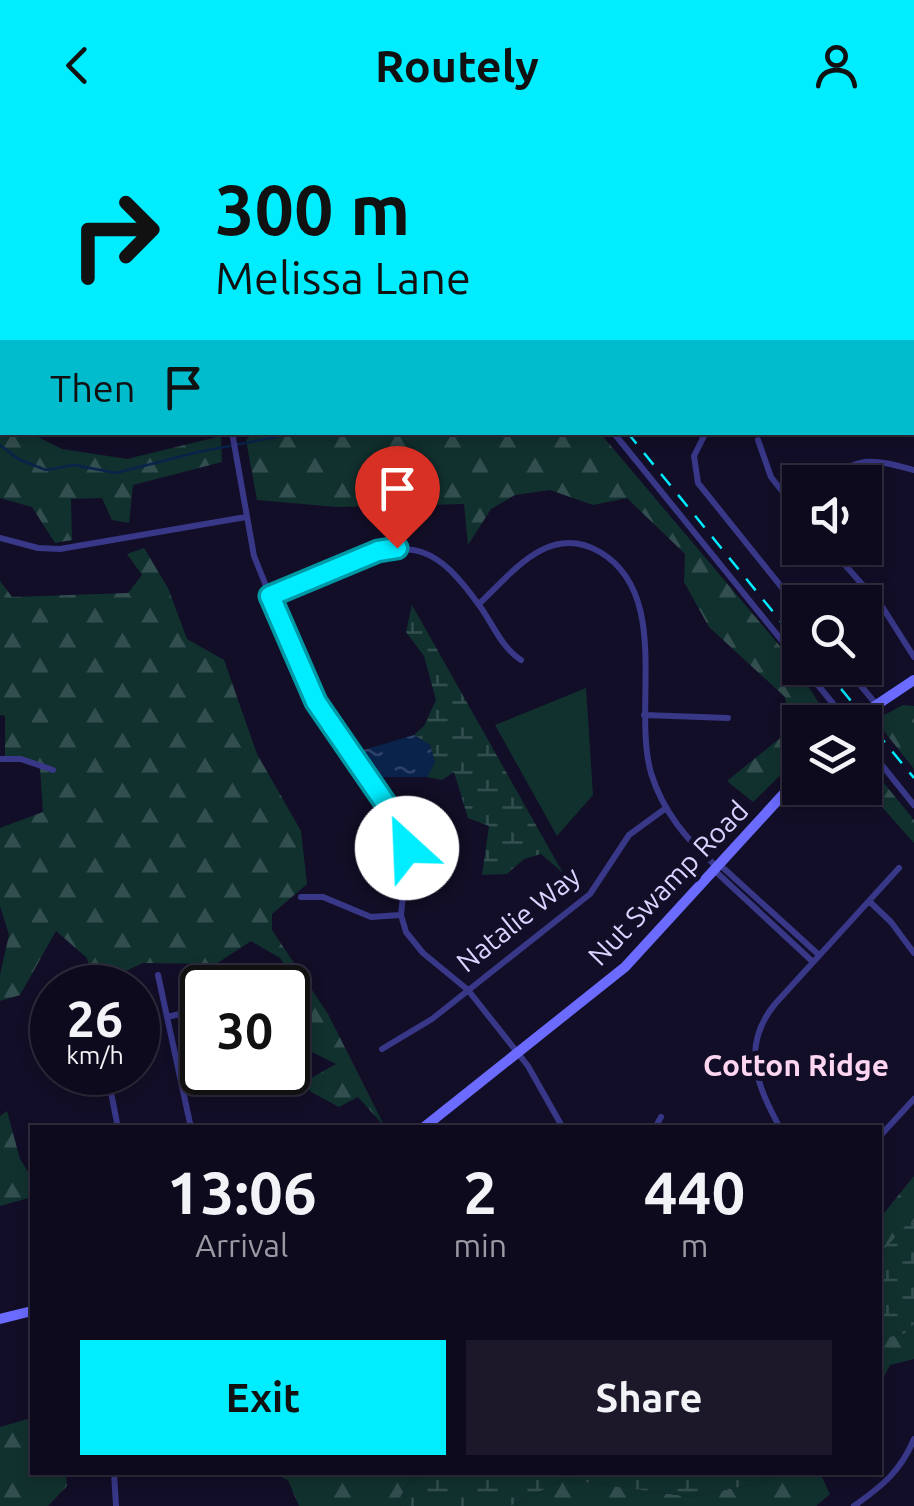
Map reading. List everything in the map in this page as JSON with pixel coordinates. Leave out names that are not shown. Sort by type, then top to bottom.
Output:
[{"type":"main road","points":[[876,704],[914,680]]},
{"type":"main road","name":"Nut Swamp Road","points":[[427,1125],[624,968],[782,796]]},
{"type":"main road","points":[[0,1320],[30,1312]]},
{"type":"street","points":[[232,435],[254,556],[270,596],[316,702],[403,832],[407,856],[401,915],[406,932],[418,949],[468,990],[518,1052],[561,1125]]},
{"type":"street","points":[[615,435],[782,640]]},
{"type":"street","points":[[704,435],[694,456],[697,480],[782,587]]},
{"type":"street","points":[[758,440],[771,477],[782,490]]},
{"type":"street","points":[[852,465],[880,462],[914,470]]},
{"type":"street","points":[[0,538],[38,548],[60,548],[246,517]]},
{"type":"street","points":[[479,604],[540,549],[571,543],[602,553],[623,574],[642,614],[648,762],[666,808],[685,836],[816,958]]},
{"type":"street","points":[[270,596],[378,551],[409,548],[437,559],[479,604],[504,646],[520,660]]},
{"type":"street","points":[[845,565],[883,608],[914,657]]},
{"type":"street","points":[[818,685],[835,705]]},
{"type":"street","points":[[860,685],[876,704]]},
{"type":"street","points":[[644,715],[728,718]]},
{"type":"street","points":[[0,759],[21,759],[53,770]]},
{"type":"street","points":[[882,765],[914,805]]},
{"type":"street","name":"Natalie Way","points":[[382,1049],[422,1026],[590,894],[629,835],[666,808]]},
{"type":"street","points":[[779,1125],[755,1073],[756,1038],[770,1010],[899,868]]},
{"type":"street","points":[[301,897],[324,897],[371,917],[401,915]]},
{"type":"street","points":[[869,901],[892,922],[914,953]]},
{"type":"street","points":[[160,984],[191,1125]]},
{"type":"street","points":[[167,1017],[180,1014]]},
{"type":"street","points":[[111,1095],[117,1125]]},
{"type":"street","points":[[882,1134],[914,1099]]},
{"type":"street","points":[[657,1125],[661,1118]]},
{"type":"street","points":[[854,1506],[892,1478],[914,1439]]},
{"type":"street","points":[[114,1475],[116,1506]]},
{"type":"green space","points":[[0,435],[34,435],[62,449],[127,459],[221,436],[222,462],[133,485],[129,523],[112,520],[102,498],[71,499],[72,540],[55,543],[32,507],[0,498]]},
{"type":"green space","points":[[252,435],[602,435],[782,649],[782,685],[807,685],[820,705],[786,705],[785,697],[709,627],[684,582],[685,554],[627,498],[593,505],[550,490],[515,495],[491,509],[468,545],[464,504],[337,507],[257,500],[246,440]]},
{"type":"green space","points":[[144,548],[168,588],[187,639],[224,660],[257,754],[301,831],[307,884],[272,914],[272,930],[295,965],[285,965],[251,941],[216,964],[89,965],[87,958],[56,931],[37,965],[30,965],[30,977],[20,995],[0,1001],[0,975],[9,935],[0,906],[0,828],[43,812],[40,768],[5,757],[5,716],[0,715],[0,581],[12,597],[128,593],[142,575],[127,554]]},
{"type":"green space","points":[[412,605],[563,873],[541,854],[524,859],[507,874],[482,875],[489,826],[468,818],[454,772],[442,780],[427,777],[435,762],[430,745],[414,735],[424,726],[436,700],[424,656],[406,632]]},
{"type":"green space","points":[[586,688],[593,795],[557,836],[495,725]]},
{"type":"green space","points":[[903,705],[914,706],[914,769],[882,729],[882,716]]},
{"type":"green space","points":[[782,736],[782,774],[753,802],[727,781]]},
{"type":"green space","points":[[882,781],[914,820],[914,843],[880,805]]},
{"type":"green space","points":[[310,987],[328,1014],[384,1125],[358,1097],[339,1107],[311,1092],[310,1079],[336,1064],[310,1051]]},
{"type":"green space","points":[[7,1111],[20,1159],[30,1175],[30,1198],[0,1206],[0,1116]]},
{"type":"green space","points":[[914,1176],[914,1223],[910,1222],[882,1252],[882,1216]]},
{"type":"green space","points":[[910,1221],[914,1223],[914,1324],[903,1335],[882,1338],[882,1252]]},
{"type":"green space","points":[[914,1324],[914,1359],[890,1365],[882,1380],[882,1337],[903,1335]]},
{"type":"green space","points":[[30,1418],[30,1475],[66,1475],[67,1486],[48,1506],[0,1506],[0,1427]]},
{"type":"green space","points":[[277,1475],[429,1475],[409,1481],[398,1502],[401,1506],[299,1506],[288,1480]]},
{"type":"green space","points":[[427,1475],[774,1475],[758,1483],[691,1497],[565,1479],[510,1506],[401,1506],[398,1502],[409,1481]]},
{"type":"green space","points":[[774,1475],[821,1475],[830,1494],[816,1506],[510,1506],[565,1479],[691,1497],[758,1483]]},
{"type":"water","points":[[414,735],[430,745],[435,762],[427,777],[373,777],[360,751]]},
{"type":"waterway","points":[[0,445],[18,459],[46,470],[74,465],[116,473],[287,435]]},
{"type":"railway","points":[[629,435],[782,623]]},
{"type":"railway","points":[[838,685],[914,778]]},
{"type":"district","name":"Cotton Ridge","points":[[796,1066]]},
{"type":"route","points":[[397,548],[378,551],[270,596],[316,702],[399,823],[407,848]]}]
